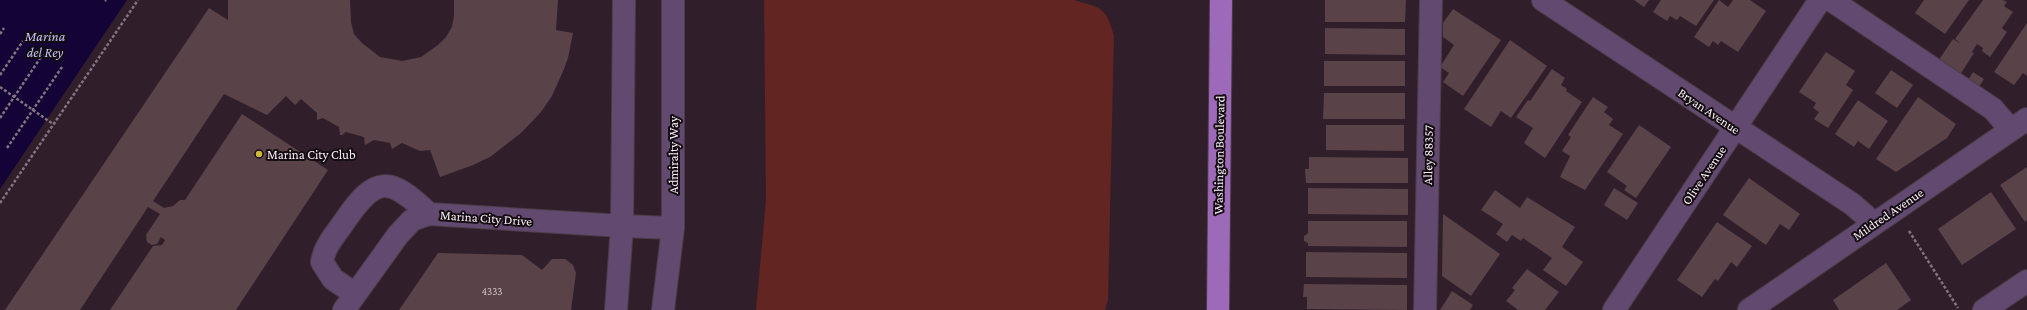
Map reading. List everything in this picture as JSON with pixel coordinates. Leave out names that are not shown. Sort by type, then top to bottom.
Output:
[{"type":"main road","name":"Washington Boulevard","points":[[1218,310],[1221,0]]},
{"type":"street","points":[[616,310],[622,226],[624,0]]},
{"type":"street","name":"Admiralty Way","points":[[663,310],[673,228],[673,0]]},
{"type":"street","name":"Alley 88357","points":[[1425,310],[1431,0]]},
{"type":"street","name":"Bryan Avenue","points":[[1544,0],[1735,128],[1852,204],[1874,223]]},
{"type":"street","name":"Olive Avenue","points":[[1614,310],[1820,0]]},
{"type":"street","points":[[1831,0],[1993,109],[2019,124]]},
{"type":"street","name":"Mildred Avenue","points":[[1749,310],[2019,124]]},
{"type":"street","points":[[350,302],[325,270],[322,257],[323,252],[354,206],[368,192],[381,187],[395,187],[409,195],[429,214]]},
{"type":"street","name":"Marina City Drive","points":[[350,302],[398,234],[412,220],[429,214],[673,228]]},
{"type":"street","points":[[1984,310],[2027,281]]},
{"type":"path","points":[[0,203],[138,0]]},
{"type":"path","points":[[0,34],[4,28]]},
{"type":"path","points":[[0,75],[23,41]]},
{"type":"path","points":[[0,118],[43,54]]},
{"type":"path","points":[[7,148],[62,67]]},
{"type":"path","points":[[0,87],[53,124]]},
{"type":"path","points":[[1907,227],[1959,310]]},
{"type":"shaded area","points":[[764,0],[1074,0],[1102,10],[1108,19],[1114,36],[1108,300],[1105,310],[756,310],[766,200]]},
{"type":"water","name":"Marina del Rey","points":[[0,0],[127,0],[0,189]]},
{"type":"building","name":"Marina City Club","points":[[228,0],[350,0],[351,22],[354,34],[362,43],[380,57],[402,61],[421,57],[438,45],[446,37],[452,27],[454,0],[558,0],[556,30],[573,33],[568,58],[564,69],[552,96],[541,112],[521,133],[490,157],[440,177],[430,150],[420,151],[402,143],[392,149],[390,143],[374,140],[365,145],[364,137],[346,132],[340,135],[339,127],[323,118],[317,120],[317,113],[301,99],[295,105],[286,96],[267,115],[224,94],[153,201],[164,208],[173,206],[180,200],[185,200],[242,114],[328,170],[236,310],[110,310],[153,246],[162,245],[165,240],[161,237],[157,244],[152,245],[147,242],[146,235],[160,214],[148,207],[80,310],[5,310],[209,8],[228,20]]},
{"type":"building","points":[[1325,0],[1406,0],[1405,22],[1325,22]]},
{"type":"building","points":[[1634,0],[1649,0],[1644,7]]},
{"type":"building","points":[[1661,0],[1714,0],[1696,26],[1680,16],[1677,20],[1670,16],[1667,21],[1653,12]]},
{"type":"building","points":[[1719,0],[1728,7],[1733,0],[1750,0],[1766,11],[1738,52],[1721,41],[1718,45],[1713,41],[1709,47],[1694,37]]},
{"type":"building","points":[[1924,0],[1969,0],[1945,34],[1915,13]]},
{"type":"building","points":[[1983,0],[2003,0],[2007,2],[2004,6],[2013,12],[2002,28],[2007,32],[1990,57],[1982,51],[1983,48],[1977,44],[1972,52],[1974,53],[1958,78],[1936,64],[1953,39],[1961,44],[1955,39]]},
{"type":"building","points":[[1453,9],[1501,40],[1463,96],[1443,82],[1449,73],[1440,67],[1454,45],[1443,37],[1443,23]]},
{"type":"building","points":[[2027,23],[2027,76],[2023,73],[2014,85],[1994,72]]},
{"type":"building","points":[[1325,28],[1405,29],[1405,55],[1325,54]]},
{"type":"building","points":[[1510,40],[1547,66],[1511,118],[1501,111],[1491,127],[1464,109]]},
{"type":"building","points":[[1826,52],[1855,71],[1846,85],[1853,90],[1828,128],[1814,119],[1819,112],[1813,108],[1816,103],[1799,92]]},
{"type":"building","points":[[1324,61],[1405,61],[1405,86],[1324,86]]},
{"type":"building","points":[[1552,69],[1565,78],[1561,85],[1567,89],[1566,91],[1582,102],[1545,158],[1524,143],[1533,128],[1516,117],[1528,100],[1530,101]]},
{"type":"building","points":[[1891,70],[1913,85],[1897,108],[1875,93]]},
{"type":"building","points":[[1973,72],[1984,79],[1978,88],[1967,82]]},
{"type":"building","points":[[1324,93],[1405,93],[1405,119],[1323,119]]},
{"type":"building","points":[[1593,97],[1608,107],[1604,112],[1613,119],[1609,125],[1623,134],[1585,190],[1560,177],[1570,156],[1562,151],[1571,137],[1568,135]]},
{"type":"building","points":[[1918,97],[1956,124],[1947,138],[1896,172],[1876,159]]},
{"type":"building","points":[[1858,100],[1888,121],[1869,149],[1858,141],[1854,147],[1835,134]]},
{"type":"building","points":[[1326,125],[1404,125],[1404,151],[1326,150]]},
{"type":"building","points":[[1639,125],[1671,147],[1636,198],[1624,190],[1627,186],[1607,172]]},
{"type":"building","points":[[1309,157],[1408,158],[1408,183],[1306,183],[1305,169],[1309,169]]},
{"type":"building","points":[[2027,167],[2027,220],[2025,222],[2000,185]]},
{"type":"building","points":[[1749,178],[1800,214],[1789,230],[1780,224],[1766,245],[1723,215]]},
{"type":"building","points":[[1308,188],[1408,189],[1408,215],[1308,214]]},
{"type":"building","points":[[1614,188],[1638,203],[1627,220],[1604,205]]},
{"type":"building","points":[[1495,190],[1520,208],[1527,197],[1575,227],[1562,247],[1583,262],[1566,286],[1543,270],[1552,258],[1523,238],[1521,241],[1512,235],[1507,242],[1496,234],[1503,224],[1481,210]]},
{"type":"building","points":[[1991,192],[2016,229],[1962,265],[1938,229]]},
{"type":"building","points":[[1443,214],[1500,254],[1471,296],[1442,276]]},
{"type":"building","points":[[1308,221],[1407,221],[1407,247],[1308,246],[1308,243],[1304,241],[1304,236],[1308,233]]},
{"type":"building","points":[[1717,222],[1752,246],[1737,267],[1731,262],[1718,281],[1715,279],[1702,297],[1677,280]]},
{"type":"building","points":[[1306,252],[1407,253],[1407,278],[1306,277]]},
{"type":"building","points":[[438,253],[522,255],[542,270],[552,259],[565,259],[573,265],[576,273],[571,310],[399,310]]},
{"type":"building","points":[[1886,263],[1911,300],[1897,310],[1839,310],[1833,300]]},
{"type":"building","points":[[1527,269],[1559,292],[1545,310],[1518,310],[1506,301],[1515,290],[1512,288]]},
{"type":"building","points":[[1304,284],[1407,285],[1407,310],[1307,309],[1307,297],[1303,297]]},
{"type":"building","points":[[1452,291],[1473,305],[1470,310],[1440,310]]},
{"type":"place","name":"Marina City Club","points":[[259,154]]}]
